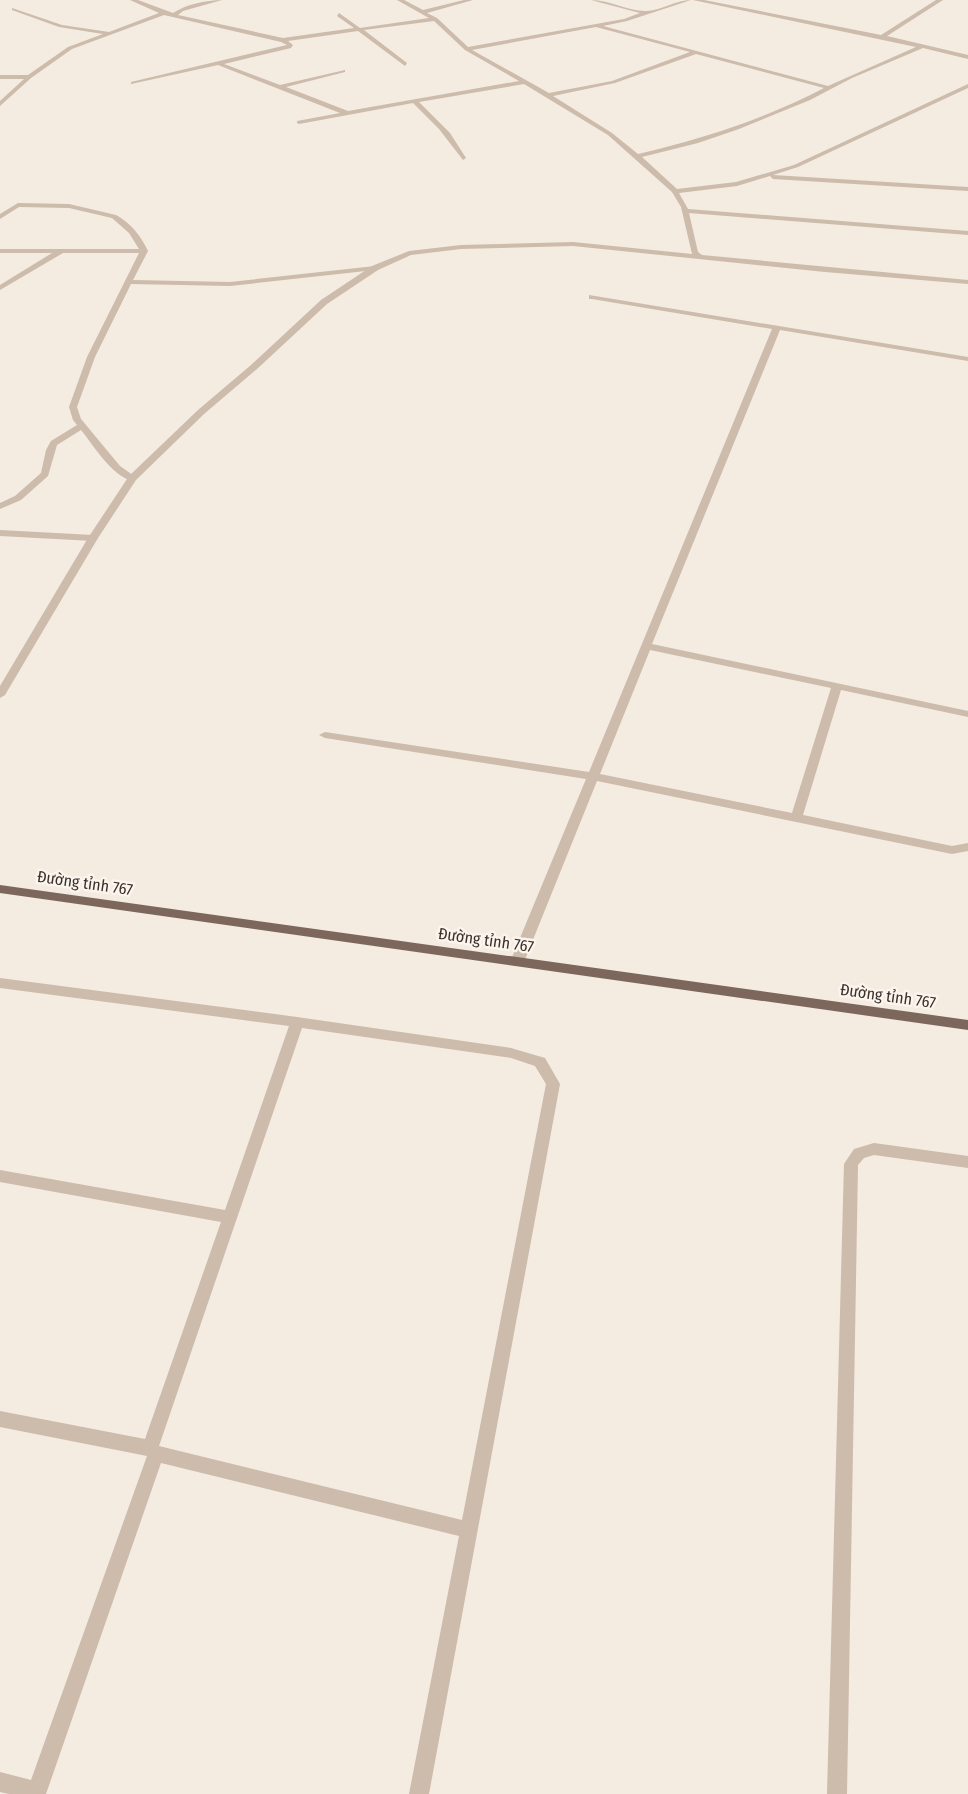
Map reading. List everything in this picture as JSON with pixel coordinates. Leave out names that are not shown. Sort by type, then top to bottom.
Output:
[{"type":"main road","name":"Đường tỉnh 767","points":[[0,889],[968,1025]]},
{"type":"street","points":[[133,0],[174,15],[283,40],[435,19]]},
{"type":"street","points":[[174,15],[181,10],[219,0]]},
{"type":"street","points":[[400,0],[435,19],[467,49],[610,134],[637,156],[675,191],[684,211],[695,254],[700,257]]},
{"type":"street","points":[[423,12],[470,0]]},
{"type":"street","points":[[594,0],[647,14]]},
{"type":"street","points":[[467,49],[647,14],[688,0]]},
{"type":"street","points":[[696,0],[882,37],[968,58]]},
{"type":"street","points":[[882,37],[940,0]]},
{"type":"street","points":[[14,9],[61,26],[108,33]]},
{"type":"street","points":[[0,104],[29,77],[70,48],[164,12]]},
{"type":"street","points":[[339,15],[362,30],[405,64]]},
{"type":"street","points":[[594,25],[829,88]]},
{"type":"street","points":[[133,83],[289,47],[290,45],[283,40]]},
{"type":"street","points":[[637,156],[696,142],[737,128],[808,100],[829,88],[923,46]]},
{"type":"street","points":[[548,96],[613,82],[697,52]]},
{"type":"street","points":[[220,64],[346,113]]},
{"type":"street","points":[[280,87],[343,71]]},
{"type":"street","points":[[0,77],[29,77]]},
{"type":"street","points":[[299,122],[523,82]]},
{"type":"street","points":[[675,191],[712,188],[766,176],[796,166],[968,86]]},
{"type":"street","points":[[953,93],[961,95]]},
{"type":"street","points":[[415,102],[439,123],[455,142],[463,158]]},
{"type":"street","points":[[766,176],[968,189]]},
{"type":"street","points":[[0,216],[18,204],[68,206],[119,219],[140,241],[144,251],[91,357],[74,399],[74,414],[82,426],[116,468],[132,478]]},
{"type":"street","points":[[684,211],[968,233]]},
{"type":"street","points":[[0,695],[93,538],[132,478],[201,412],[254,367],[324,302],[375,268],[409,253],[461,247],[573,244],[825,270],[968,282]]},
{"type":"street","points":[[0,251],[144,251]]},
{"type":"street","points":[[0,288],[61,252]]},
{"type":"street","points":[[130,282],[230,284],[375,268]]},
{"type":"street","points":[[592,297],[968,359]]},
{"type":"street","points":[[517,962],[777,328]]},
{"type":"street","points":[[0,506],[18,498],[45,474],[48,470],[51,447],[54,443],[82,426]]},
{"type":"street","points":[[0,533],[93,538]]},
{"type":"street","points":[[646,646],[968,714]]},
{"type":"street","points":[[796,818],[837,686]]},
{"type":"street","points":[[325,735],[592,776],[952,850],[968,847]]},
{"type":"street","points":[[0,983],[297,1022],[512,1053],[540,1062],[553,1084],[419,1794]]},
{"type":"street","points":[[0,1782],[37,1792],[297,1022]]},
{"type":"street","points":[[837,1794],[851,1164],[859,1153],[874,1149],[968,1162]]},
{"type":"street","points":[[0,1176],[230,1217]]},
{"type":"street","points":[[0,1419],[153,1451],[469,1530]]}]
